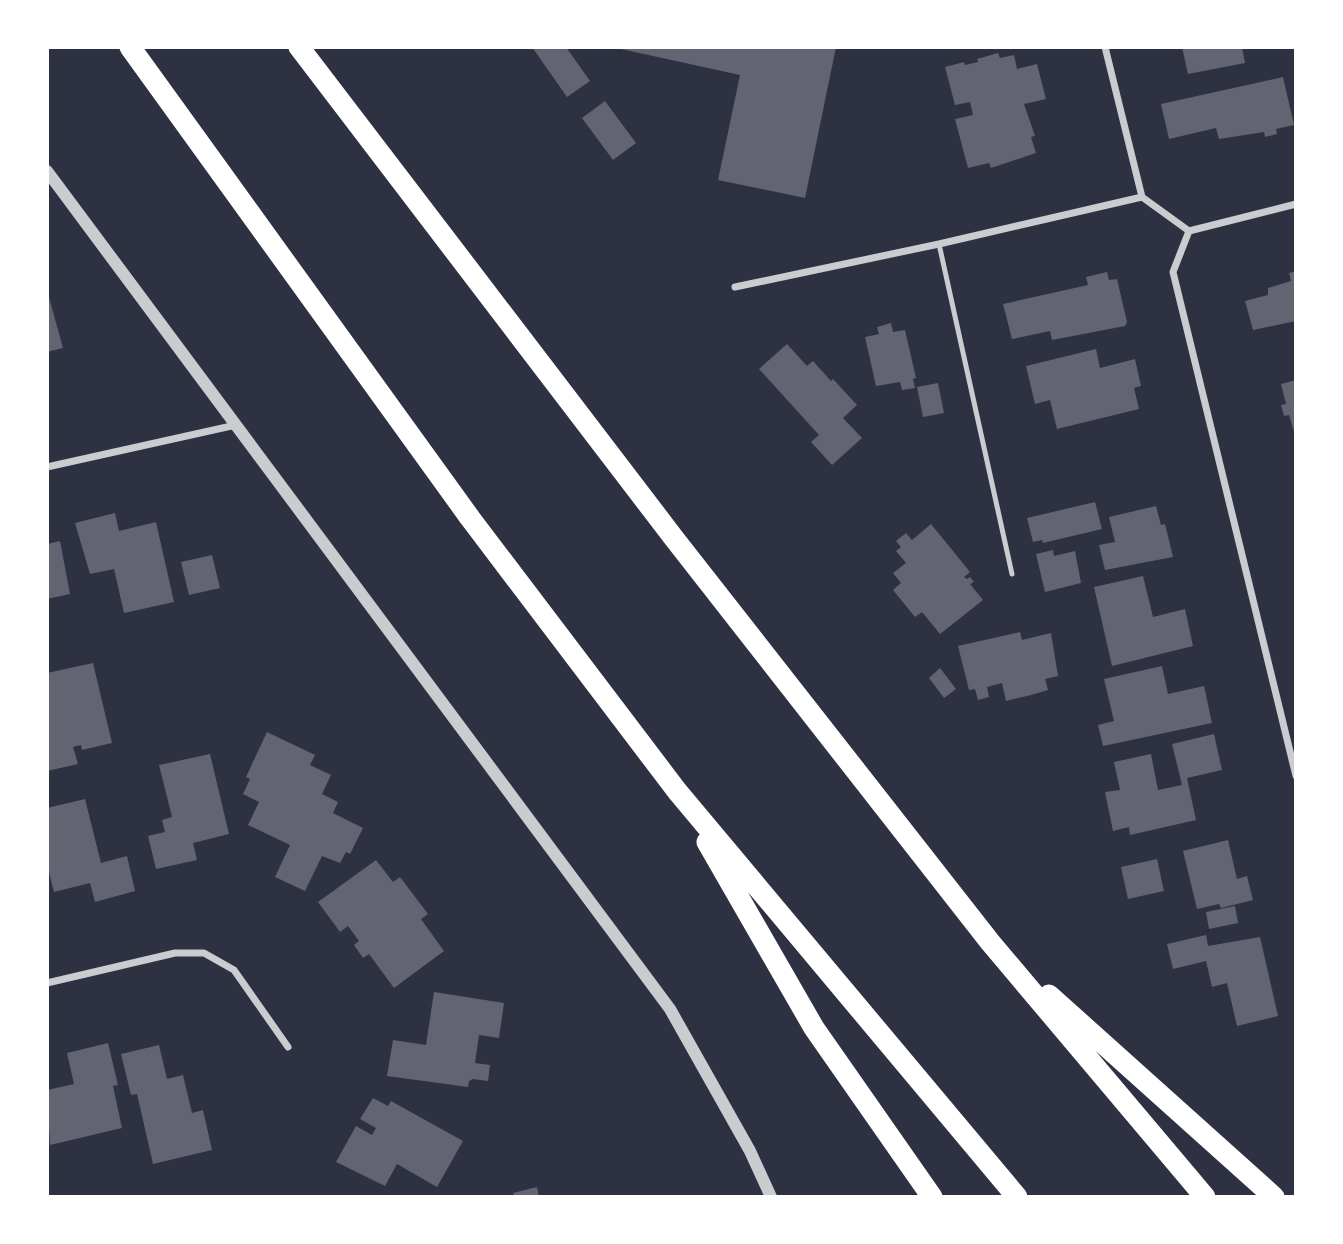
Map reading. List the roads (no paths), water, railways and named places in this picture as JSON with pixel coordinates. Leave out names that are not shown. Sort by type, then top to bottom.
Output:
[{"type":"highway","points":[[130,47],[470,518],[677,791],[1017,1197]]},
{"type":"highway","points":[[299,47],[681,548],[990,942],[1205,1197]]},
{"type":"highway","points":[[677,791],[814,1028],[932,1197]]},
{"type":"highway","points":[[990,942],[1274,1197]]},
{"type":"street","points":[[1105,47],[1142,197],[1189,231]]},
{"type":"street","points":[[47,171],[670,1009],[750,1151],[771,1197]]},
{"type":"street","points":[[735,287],[1142,197]]},
{"type":"street","points":[[1189,231],[1296,204]]},
{"type":"street","points":[[1189,231],[1173,272],[1296,776]]},
{"type":"street","points":[[47,467],[237,424]]},
{"type":"street","points":[[47,983],[175,953],[204,953],[234,970],[288,1047]]},
{"type":"lane","points":[[939,244],[1012,574]]}]
